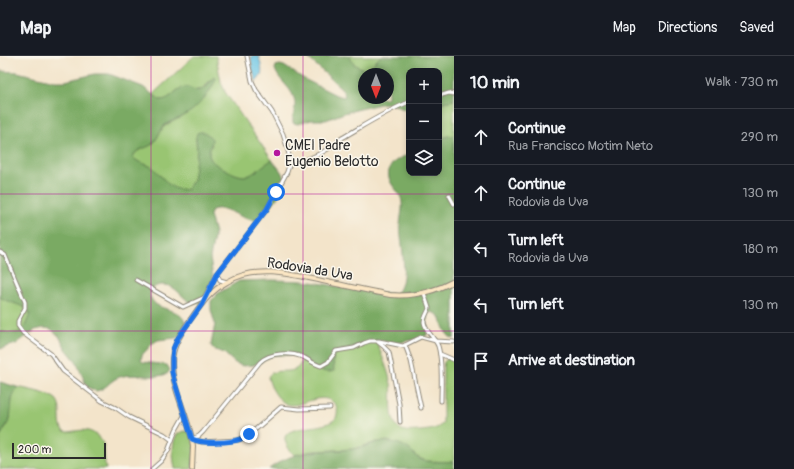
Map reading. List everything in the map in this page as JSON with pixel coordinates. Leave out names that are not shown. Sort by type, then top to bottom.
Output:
[{"type":"street","points":[[202,304],[217,274],[267,209],[287,172],[290,162],[283,134],[272,112],[256,90],[252,81],[247,56]]},
{"type":"street","points":[[442,95],[449,93],[454,94]]},
{"type":"street","points":[[290,162],[296,163],[308,159],[331,147],[340,140],[398,106],[406,103]]},
{"type":"street","points":[[449,195],[454,204]]},
{"type":"street","points":[[0,252],[5,255],[25,302],[25,308],[18,321],[18,326],[23,333],[51,354],[64,371],[102,401],[129,417],[164,434],[172,440]]},
{"type":"street","name":"Rodovia da Uva","points":[[192,469],[192,439],[172,372],[173,349],[178,338],[202,304],[216,290],[227,282],[247,274],[270,272],[294,275],[405,296],[441,288],[454,281]]},
{"type":"street","points":[[217,274],[220,280],[227,282]]},
{"type":"street","points":[[136,280],[183,306],[205,297]]},
{"type":"street","points":[[424,293],[429,308],[424,323],[436,341],[440,354],[441,401]]},
{"type":"street","points":[[192,439],[203,432],[266,357],[276,355],[294,355],[321,366],[328,362],[336,351],[354,348],[367,341],[376,341],[400,346],[421,337],[436,341],[454,342]]},
{"type":"street","points":[[376,341],[389,352],[399,404],[400,422]]},
{"type":"street","points":[[405,345],[411,361],[421,408]]},
{"type":"street","points":[[440,354],[454,360]]},
{"type":"street","points":[[192,439],[202,442],[239,440],[281,407],[299,409],[330,408]]},
{"type":"street","points":[[152,469],[162,461],[168,451],[176,430],[185,414]]},
{"type":"green space","points":[[194,56],[216,56],[221,82],[225,92],[272,160],[252,175],[239,175],[226,171],[215,164],[209,156],[212,144],[196,138],[196,165],[191,185],[187,189],[178,190],[168,184],[153,168],[139,162],[133,157],[139,150],[153,143],[165,126],[189,112],[202,96],[211,79],[201,90],[195,90],[188,87],[178,90],[166,100],[160,100],[153,94]]},
{"type":"green space","points":[[306,56],[349,56],[354,64],[361,68],[358,68],[358,104],[380,104],[344,113],[326,120],[311,120],[298,124],[293,123],[295,104],[294,98],[277,73],[275,69],[276,66],[284,66],[306,80],[336,95],[344,97],[345,95],[341,88]]},
{"type":"green space","points":[[349,56],[381,56],[369,68],[361,68],[354,64]]},
{"type":"green space","points":[[381,56],[454,56],[454,100],[442,102],[442,68],[406,68],[406,110],[390,104],[394,104],[394,68],[369,68]]},
{"type":"green space","points":[[0,71],[17,72],[55,81],[65,81],[95,74],[109,74],[143,87],[160,100],[168,98],[182,88],[189,87],[194,90],[202,89],[214,77],[216,78],[211,89],[197,106],[187,114],[165,125],[151,145],[138,151],[133,157],[137,161],[153,168],[176,189],[187,189],[193,181],[197,150],[197,133],[203,132],[212,139],[209,156],[212,162],[216,165],[240,176],[246,176],[255,172],[272,160],[282,174],[284,184],[279,195],[257,220],[251,220],[224,209],[212,210],[210,215],[215,233],[210,258],[214,284],[212,292],[200,303],[191,303],[187,301],[175,289],[168,286],[157,286],[151,292],[150,296],[154,303],[179,314],[186,325],[180,336],[176,338],[158,340],[153,343],[142,355],[141,360],[143,362],[167,365],[170,370],[167,374],[161,376],[123,376],[96,391],[87,387],[76,361],[66,349],[59,336],[51,329],[44,328],[35,330],[16,344],[0,349],[0,331],[12,333],[20,332],[30,314],[22,306],[0,297]]},
{"type":"green space","points":[[454,100],[454,136],[442,138],[442,102]]},
{"type":"green space","points":[[454,136],[454,339],[446,332],[438,315],[432,312],[428,313],[427,317],[427,335],[422,338],[397,343],[376,340],[339,351],[333,357],[334,371],[329,372],[319,370],[296,355],[274,355],[254,365],[243,366],[235,363],[224,353],[213,349],[211,345],[215,324],[211,310],[211,301],[217,294],[239,281],[305,281],[392,294],[397,293],[401,287],[403,279],[403,251],[400,226],[402,205],[400,195],[390,180],[389,170],[394,162],[406,156],[406,176],[442,176],[442,138]]},
{"type":"green space","points":[[0,297],[7,301],[24,306],[29,311],[29,318],[19,333],[10,334],[0,331]]},
{"type":"green space","points":[[376,340],[391,384],[393,419],[399,428],[404,431],[430,430],[443,423],[443,367],[444,362],[447,359],[454,359],[454,462],[426,461],[388,441],[377,442],[353,449],[313,451],[294,455],[286,444],[285,436],[290,432],[329,423],[336,418],[337,408],[334,403],[324,398],[296,405],[283,402],[271,385],[268,377],[271,373],[295,369],[299,366],[302,360],[323,371],[334,367],[333,357],[339,351]]},
{"type":"green space","points":[[0,382],[17,387],[12,399],[10,419],[0,437]]},
{"type":"green space","points":[[17,387],[43,393],[56,399],[60,407],[60,425],[65,432],[85,430],[97,435],[104,447],[106,469],[0,469],[0,437],[10,419],[12,399]]},
{"type":"green space","points":[[184,431],[189,432],[194,446],[192,469],[175,469],[173,456],[174,442],[177,434]]},
{"type":"green space","points":[[377,442],[390,442],[402,445],[422,460],[454,462],[454,469],[269,469],[290,457],[300,454],[356,449]]},
{"type":"water","points":[[251,56],[259,56],[261,66],[261,76],[256,81],[252,68]]},
{"type":"place","name":"CMEI Padre Eugenio Belotto","points":[[277,153]]},
{"type":"route","points":[[249,434],[239,440],[202,442],[192,439],[172,372],[173,349],[178,338],[202,304],[217,274],[267,209],[276,192]]}]
